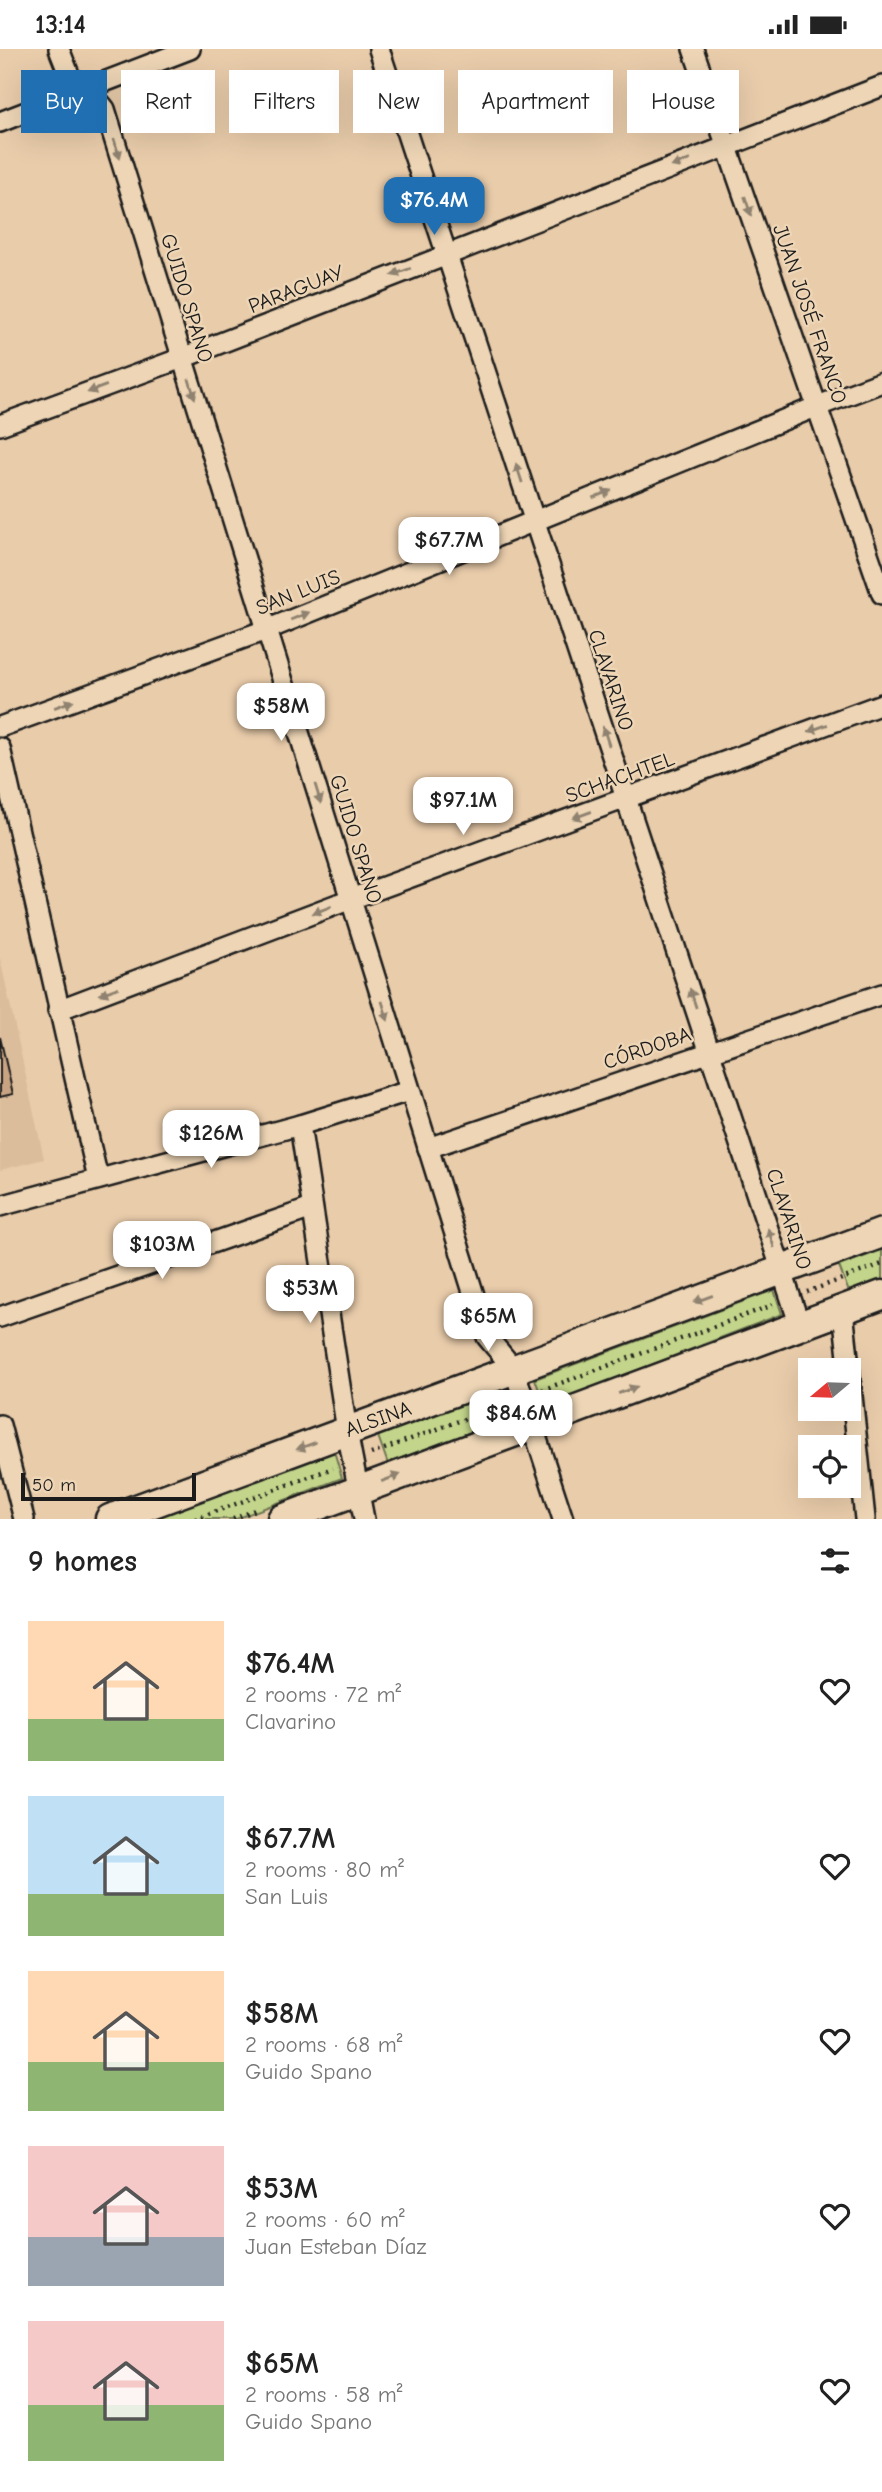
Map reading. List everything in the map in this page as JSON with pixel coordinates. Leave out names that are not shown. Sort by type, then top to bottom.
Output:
[{"type":"main road","name":"ALSINA","points":[[110,1519],[882,1233]]},
{"type":"main road","points":[[282,1519],[882,1295]]},
{"type":"street","name":"GUIDO SPANO","points":[[59,49],[67,70]]},
{"type":"street","points":[[107,81],[190,49]]},
{"type":"street","name":"CLAVARINO","points":[[379,49],[800,1326]]},
{"type":"street","name":"JUAN JOSÉ FRANCO","points":[[693,49],[882,594]]},
{"type":"street","name":"PARAGUAY","points":[[0,425],[182,358],[882,86]]},
{"type":"street","points":[[0,122],[21,114]]},
{"type":"street","name":"GUIDO SPANO","points":[[107,119],[487,1337],[514,1369],[564,1519]]},
{"type":"street","name":"SAN LUIS","points":[[0,727],[266,630],[818,406],[882,383]]},
{"type":"street","name":"SCHACHTEL","points":[[58,1010],[882,704]]},
{"type":"street","points":[[0,748],[98,1179]]},
{"type":"street","name":"CÓRDOBA","points":[[428,1148],[882,994]]},
{"type":"street","points":[[0,1206],[300,1125],[409,1091]]},
{"type":"street","points":[[300,1125],[347,1431],[364,1519]]},
{"type":"street","points":[[0,1317],[312,1208]]},
{"type":"street","points":[[843,1310],[865,1519]]},
{"type":"street","points":[[0,1425],[24,1519]]},
{"type":"shaded area","points":[[0,958],[44,1159],[0,1170]]},
{"type":"green space","points":[[882,1250],[882,1280],[849,1292],[839,1266]]},
{"type":"green space","points":[[774,1290],[782,1314],[545,1406],[535,1379]]},
{"type":"green space","points":[[503,1387],[515,1416],[388,1464],[378,1436]]},
{"type":"green space","points":[[334,1451],[342,1478],[236,1519],[147,1519]]},
{"type":"building","points":[[0,1037],[13,1094],[0,1097]]}]
